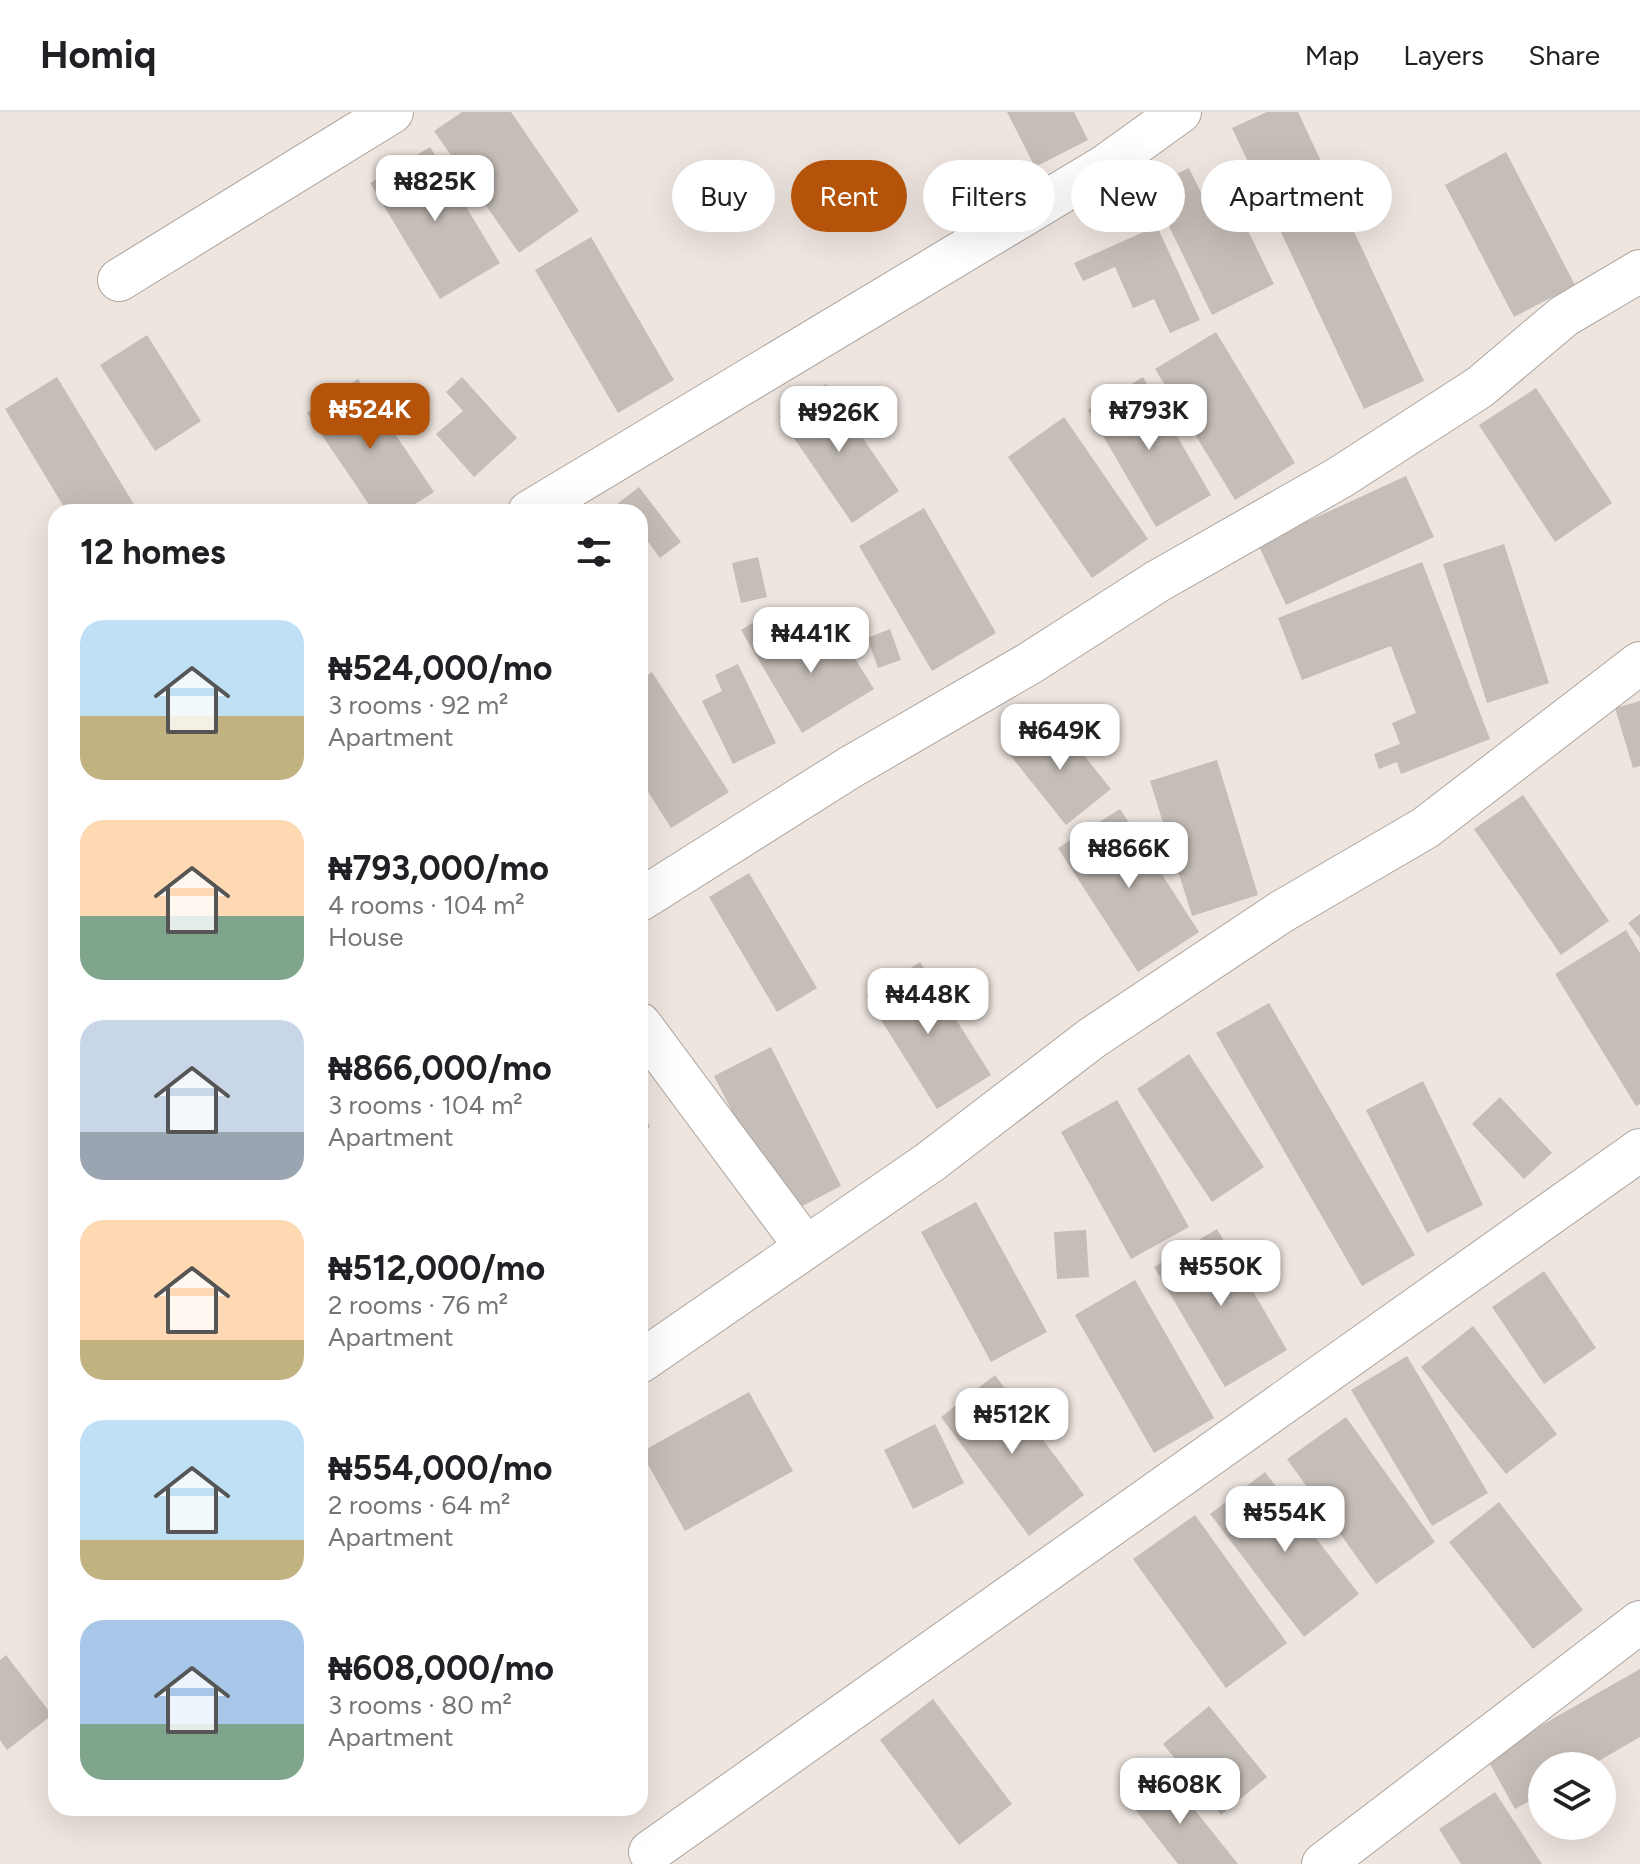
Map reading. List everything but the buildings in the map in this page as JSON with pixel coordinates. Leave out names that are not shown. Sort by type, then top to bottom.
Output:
[{"type":"street","points":[[119,280],[392,112]]},
{"type":"street","points":[[542,504],[1105,166],[1180,112]]},
{"type":"street","points":[[648,895],[849,768],[1030,663],[1158,581],[1339,478],[1480,387],[1564,316],[1640,271]]},
{"type":"street","points":[[648,1356],[930,1162],[1092,1038],[1281,912],[1425,828],[1640,663]]},
{"type":"street","points":[[648,1035],[805,1246]]},
{"type":"street","points":[[650,1852],[1640,1150]]},
{"type":"street","points":[[1323,1864],[1640,1622]]}]
